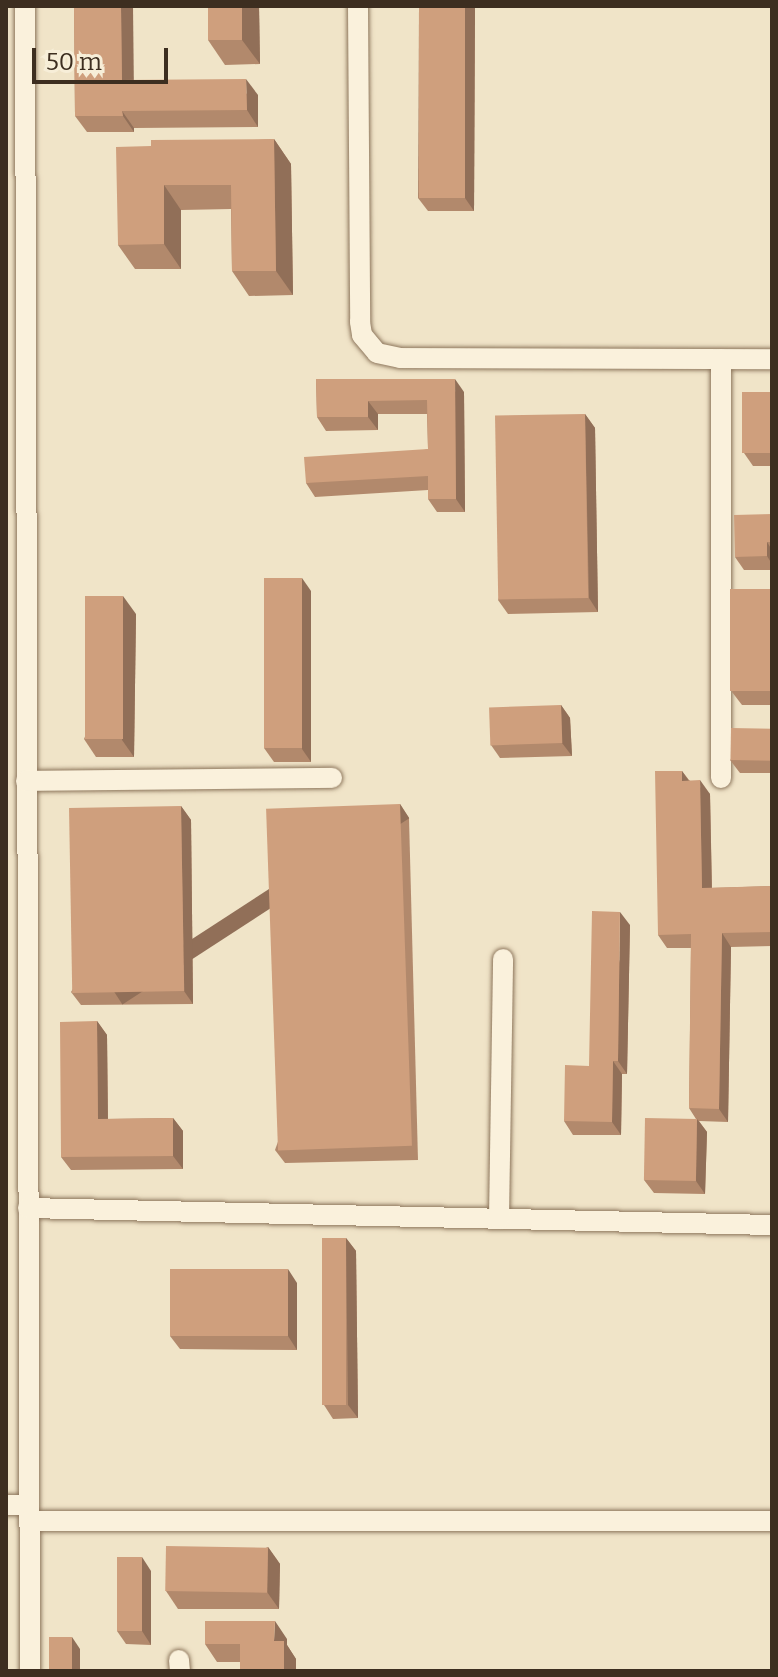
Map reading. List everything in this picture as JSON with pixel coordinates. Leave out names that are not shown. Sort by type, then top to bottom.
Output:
[{"type":"street","points":[[25,6],[15,52],[16,683],[26,781],[30,1671]]},
{"type":"street","points":[[358,6],[360,322],[362,335],[377,353],[400,358],[772,359]]},
{"type":"street","points":[[721,359],[721,778]]},
{"type":"street","points":[[26,781],[332,778]]},
{"type":"street","points":[[499,1219],[503,959]]},
{"type":"street","points":[[6,1108],[27,1108]]},
{"type":"street","points":[[28,1208],[772,1225]]},
{"type":"street","points":[[6,1505],[29,1513],[772,1521]]},
{"type":"building","points":[[74,6],[121,6],[122,80],[246,79],[247,110],[122,111],[123,116],[75,116]]},
{"type":"building","points":[[208,6],[242,6],[242,40],[208,40]]},
{"type":"building","points":[[419,6],[465,6],[465,198],[419,198]]},
{"type":"building","points":[[274,139],[276,271],[232,271],[231,185],[164,185],[164,244],[118,245],[116,147],[151,146],[151,140]]},
{"type":"building","points":[[316,379],[455,379],[456,499],[428,499],[428,476],[306,483],[304,457],[428,449],[427,400],[368,401],[368,417],[317,417]]},
{"type":"building","points":[[742,392],[772,392],[772,453],[742,453]]},
{"type":"building","points":[[585,414],[588,598],[498,600],[495,416]]},
{"type":"building","points":[[772,514],[772,542],[767,542],[767,556],[735,557],[734,515]]},
{"type":"building","points":[[264,578],[302,578],[302,748],[264,748]]},
{"type":"building","points":[[730,589],[772,589],[772,691],[730,691]]},
{"type":"building","points":[[85,596],[123,596],[123,739],[85,739]]},
{"type":"building","points":[[561,705],[562,743],[490,745],[489,708]]},
{"type":"building","points":[[731,728],[772,729],[771,761],[730,760]]},
{"type":"building","points":[[655,771],[682,771],[682,781],[700,780],[702,888],[772,886],[772,932],[722,933],[719,1109],[689,1108],[691,934],[658,935]]},
{"type":"building","points":[[400,804],[412,1146],[278,1150],[266,809]]},
{"type":"building","points":[[181,806],[184,991],[72,993],[69,808]]},
{"type":"building","points":[[592,911],[620,912],[618,1061],[613,1061],[612,1122],[564,1121],[565,1065],[589,1066]]},
{"type":"building","points":[[97,1021],[98,1119],[173,1118],[173,1156],[61,1157],[60,1022]]},
{"type":"building","points":[[645,1118],[697,1119],[696,1181],[644,1180]]},
{"type":"building","points":[[322,1238],[346,1238],[346,1405],[322,1405]]},
{"type":"building","points":[[170,1269],[288,1269],[288,1336],[170,1336]]},
{"type":"building","points":[[166,1546],[268,1548],[267,1593],[165,1591]]},
{"type":"building","points":[[117,1557],[142,1557],[142,1631],[117,1631]]},
{"type":"building","points":[[205,1621],[275,1621],[274,1641],[284,1641],[284,1671],[240,1671],[240,1644],[205,1644]]},
{"type":"building","points":[[49,1637],[72,1637],[72,1671],[49,1671]]}]
